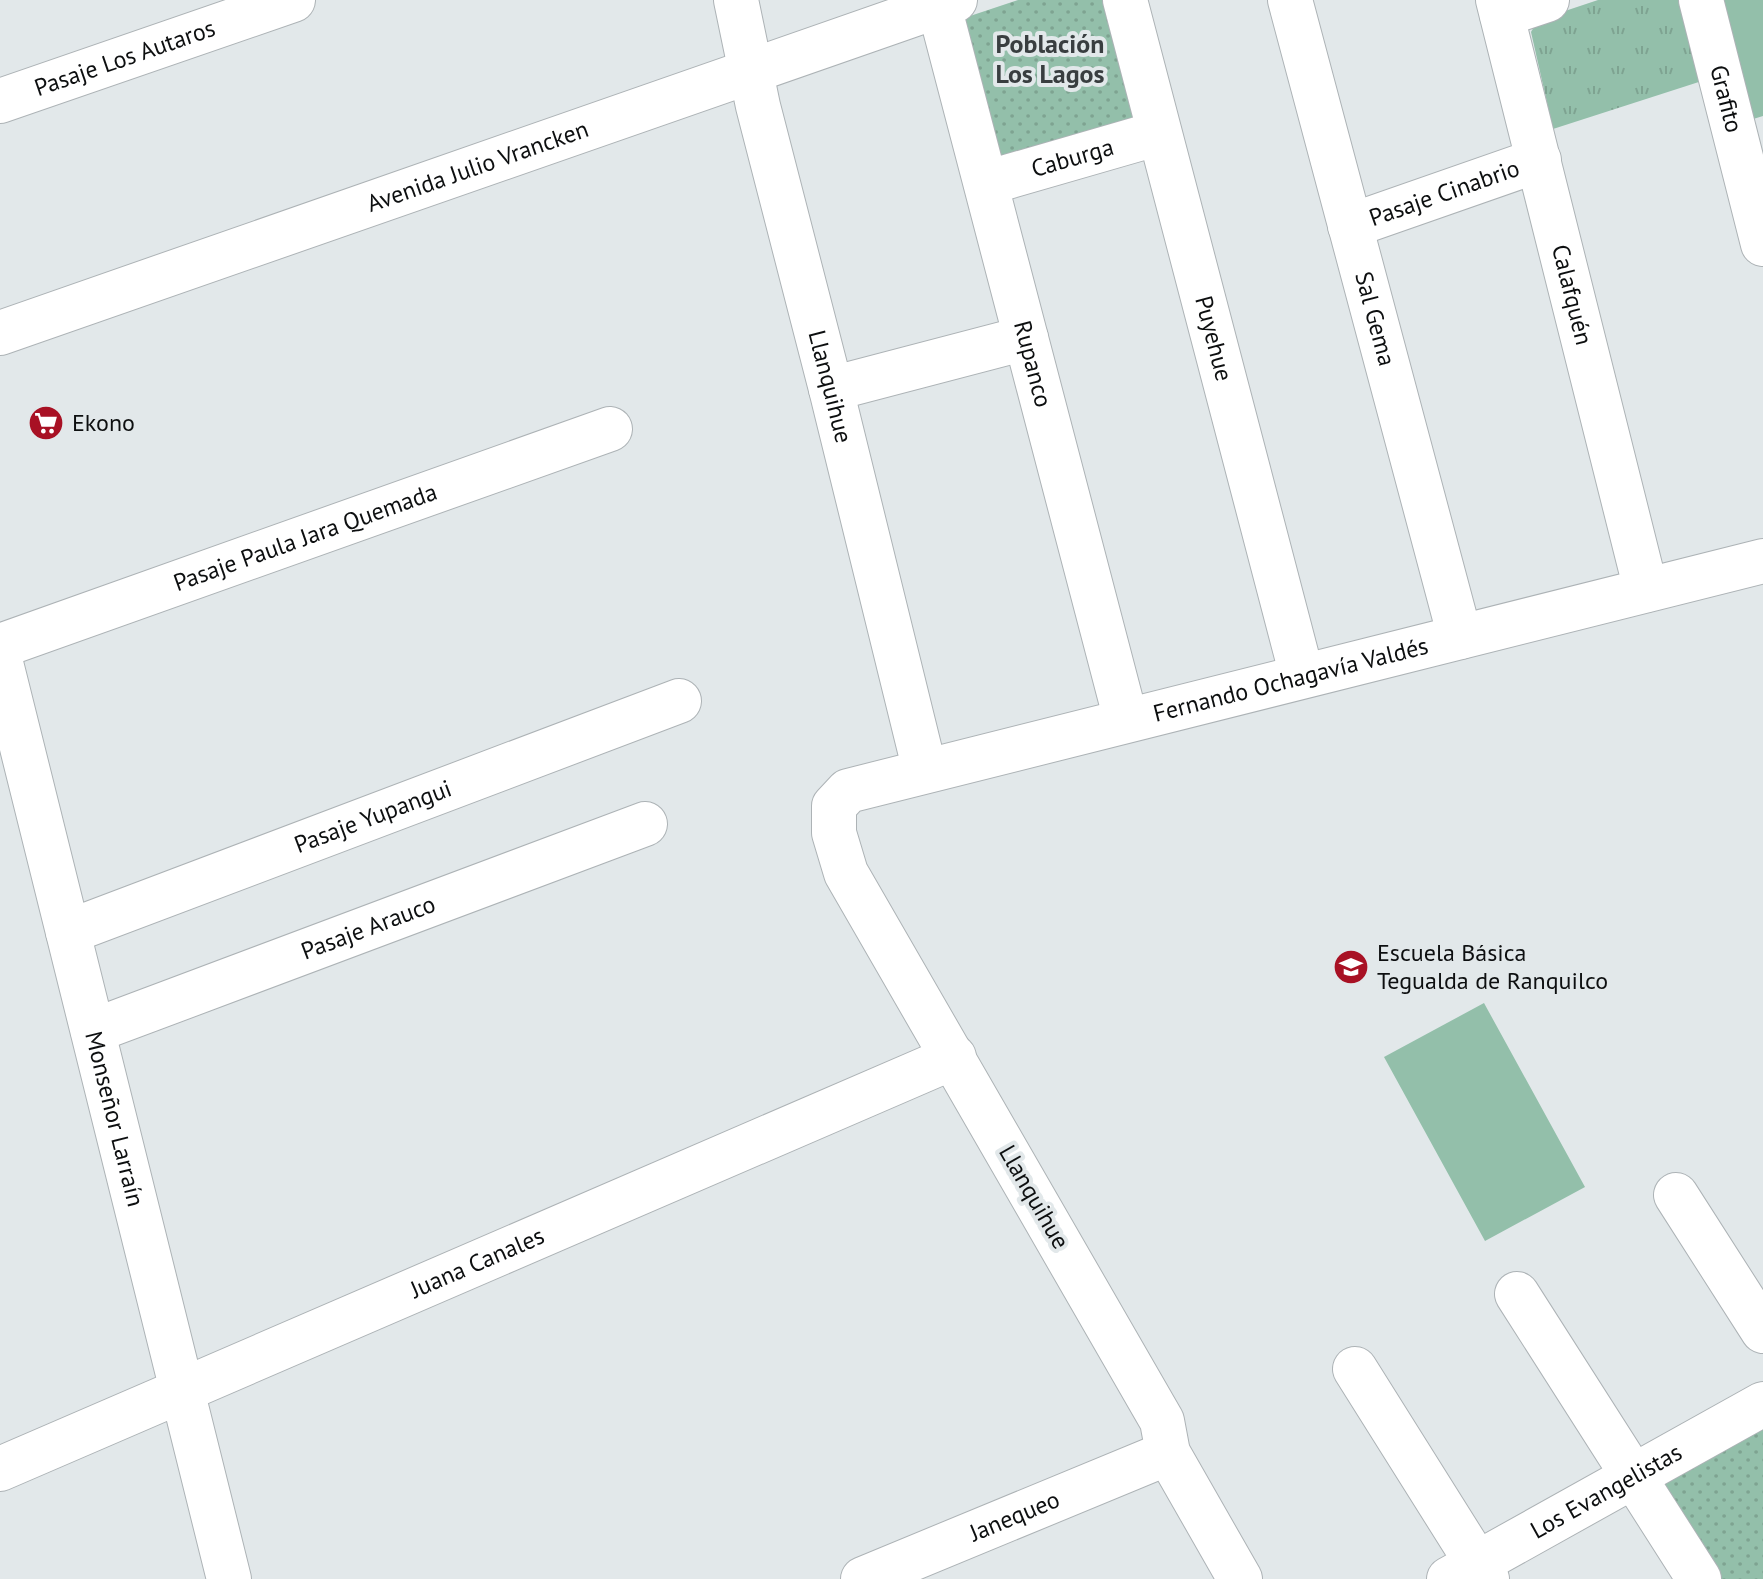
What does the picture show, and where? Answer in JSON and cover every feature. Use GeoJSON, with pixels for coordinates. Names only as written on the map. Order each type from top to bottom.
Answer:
{"type":"FeatureCollection","features":[{"type":"Feature","properties":{"kind":"street","name":"Pasaje Los Autaros"},"geometry":{"type":"LineString","coordinates":[[0,101],[293,0]]}},
{"type":"Feature","properties":{"kind":"street","name":"Llanquihue"},"geometry":{"type":"LineString","coordinates":[[736,0],[760,115],[925,771]]}},
{"type":"Feature","properties":{"kind":"street","name":"Puyehue"},"geometry":{"type":"LineString","coordinates":[[1125,0],[1302,676]]}},
{"type":"Feature","properties":{"kind":"street","name":"Sal Gema"},"geometry":{"type":"LineString","coordinates":[[1290,0],[1460,637]]}},
{"type":"Feature","properties":{"kind":"street"},"geometry":{"type":"LineString","coordinates":[[1500,7],[1547,0]]}},
{"type":"Feature","properties":{"kind":"street","name":"Grafito"},"geometry":{"type":"LineString","coordinates":[[1701,0],[1751,148],[1763,244]]}},
{"type":"Feature","properties":{"kind":"street","name":"Avenida Julio Vrancken"},"geometry":{"type":"LineString","coordinates":[[0,333],[947,3]]}},
{"type":"Feature","properties":{"kind":"street","name":"Rupanco"},"geometry":{"type":"LineString","coordinates":[[947,3],[986,183],[1126,720]]}},
{"type":"Feature","properties":{"kind":"street","name":"Calafquén"},"geometry":{"type":"LineString","coordinates":[[1500,7],[1646,590]]}},
{"type":"Feature","properties":{"kind":"street","name":"Caburga"},"geometry":{"type":"LineString","coordinates":[[986,183],[1159,133]]}},
{"type":"Feature","properties":{"kind":"street","name":"Pasaje Cinabrio"},"geometry":{"type":"LineString","coordinates":[[1350,226],[1539,160]]}},
{"type":"Feature","properties":{"kind":"street"},"geometry":{"type":"LineString","coordinates":[[831,389],[1026,338]]}},
{"type":"Feature","properties":{"kind":"street","name":"Pasaje Paula Jara Quemada"},"geometry":{"type":"LineString","coordinates":[[1,665],[610,429]]}},
{"type":"Feature","properties":{"kind":"street","name":"Fernando Ochagavía Valdés"},"geometry":{"type":"LineString","coordinates":[[832,813],[837,799],[848,791],[1763,561]]}},
{"type":"Feature","properties":{"kind":"street","name":"Monseñor Larraín"},"geometry":{"type":"LineString","coordinates":[[1,665],[229,1579]]}},
{"type":"Feature","properties":{"kind":"street","name":"Pasaje Yupangui"},"geometry":{"type":"LineString","coordinates":[[68,932],[679,701]]}},
{"type":"Feature","properties":{"kind":"street","name":"Llanquihue"},"geometry":{"type":"LineString","coordinates":[[832,813],[838,851],[846,873],[1162,1421],[1168,1453],[1240,1579]]}},
{"type":"Feature","properties":{"kind":"street","name":"Pasaje Arauco"},"geometry":{"type":"LineString","coordinates":[[93,1031],[645,824]]}},
{"type":"Feature","properties":{"kind":"street","name":"Juana Canales"},"geometry":{"type":"LineString","coordinates":[[0,1469],[954,1057]]}},
{"type":"Feature","properties":{"kind":"street"},"geometry":{"type":"LineString","coordinates":[[1676,1195],[1763,1331]]}},
{"type":"Feature","properties":{"kind":"street"},"geometry":{"type":"LineString","coordinates":[[1517,1294],[1699,1579]]}},
{"type":"Feature","properties":{"kind":"street"},"geometry":{"type":"LineString","coordinates":[[1355,1369],[1471,1574]]}},
{"type":"Feature","properties":{"kind":"street","name":"Los Evangelistas"},"geometry":{"type":"LineString","coordinates":[[1471,1574],[1634,1476],[1763,1404]]}},
{"type":"Feature","properties":{"kind":"street","name":"Janequeo"},"geometry":{"type":"LineString","coordinates":[[863,1579],[1168,1453]]}},
{"type":"Feature","properties":{"kind":"green space"},"geometry":{"type":"Polygon","coordinates":[[[1018,0],[1107,0],[1141,117],[997,165],[964,18],[1018,0]]]}},
{"type":"Feature","properties":{"kind":"green space"},"geometry":{"type":"Polygon","coordinates":[[[1598,0],[1687,0],[1705,80],[1553,129],[1531,32],[1538,20],[1598,0]]]}},
{"type":"Feature","properties":{"kind":"green space"},"geometry":{"type":"Polygon","coordinates":[[[1718,0],[1763,0],[1763,116],[1750,120],[1718,0]]]}},
{"type":"Feature","properties":{"kind":"green space"},"geometry":{"type":"Polygon","coordinates":[[[1484,1003],[1585,1187],[1485,1241],[1384,1057],[1484,1003]]]}},
{"type":"Feature","properties":{"kind":"green space"},"geometry":{"type":"Polygon","coordinates":[[[1763,1425],[1763,1579],[1717,1579],[1655,1483],[1763,1425]]]}},
{"type":"Feature","properties":{"kind":"place","name":"Ekono"},"geometry":{"type":"Point","coordinates":[46,423]}},
{"type":"Feature","properties":{"kind":"place","name":"Escuela Básica Tegualda de Ranquilco"},"geometry":{"type":"Point","coordinates":[1351,967]}},
{"type":"Feature","properties":{"kind":"district","name":"Población Los Lagos"},"geometry":{"type":"Point","coordinates":[1050,59]}}]}
